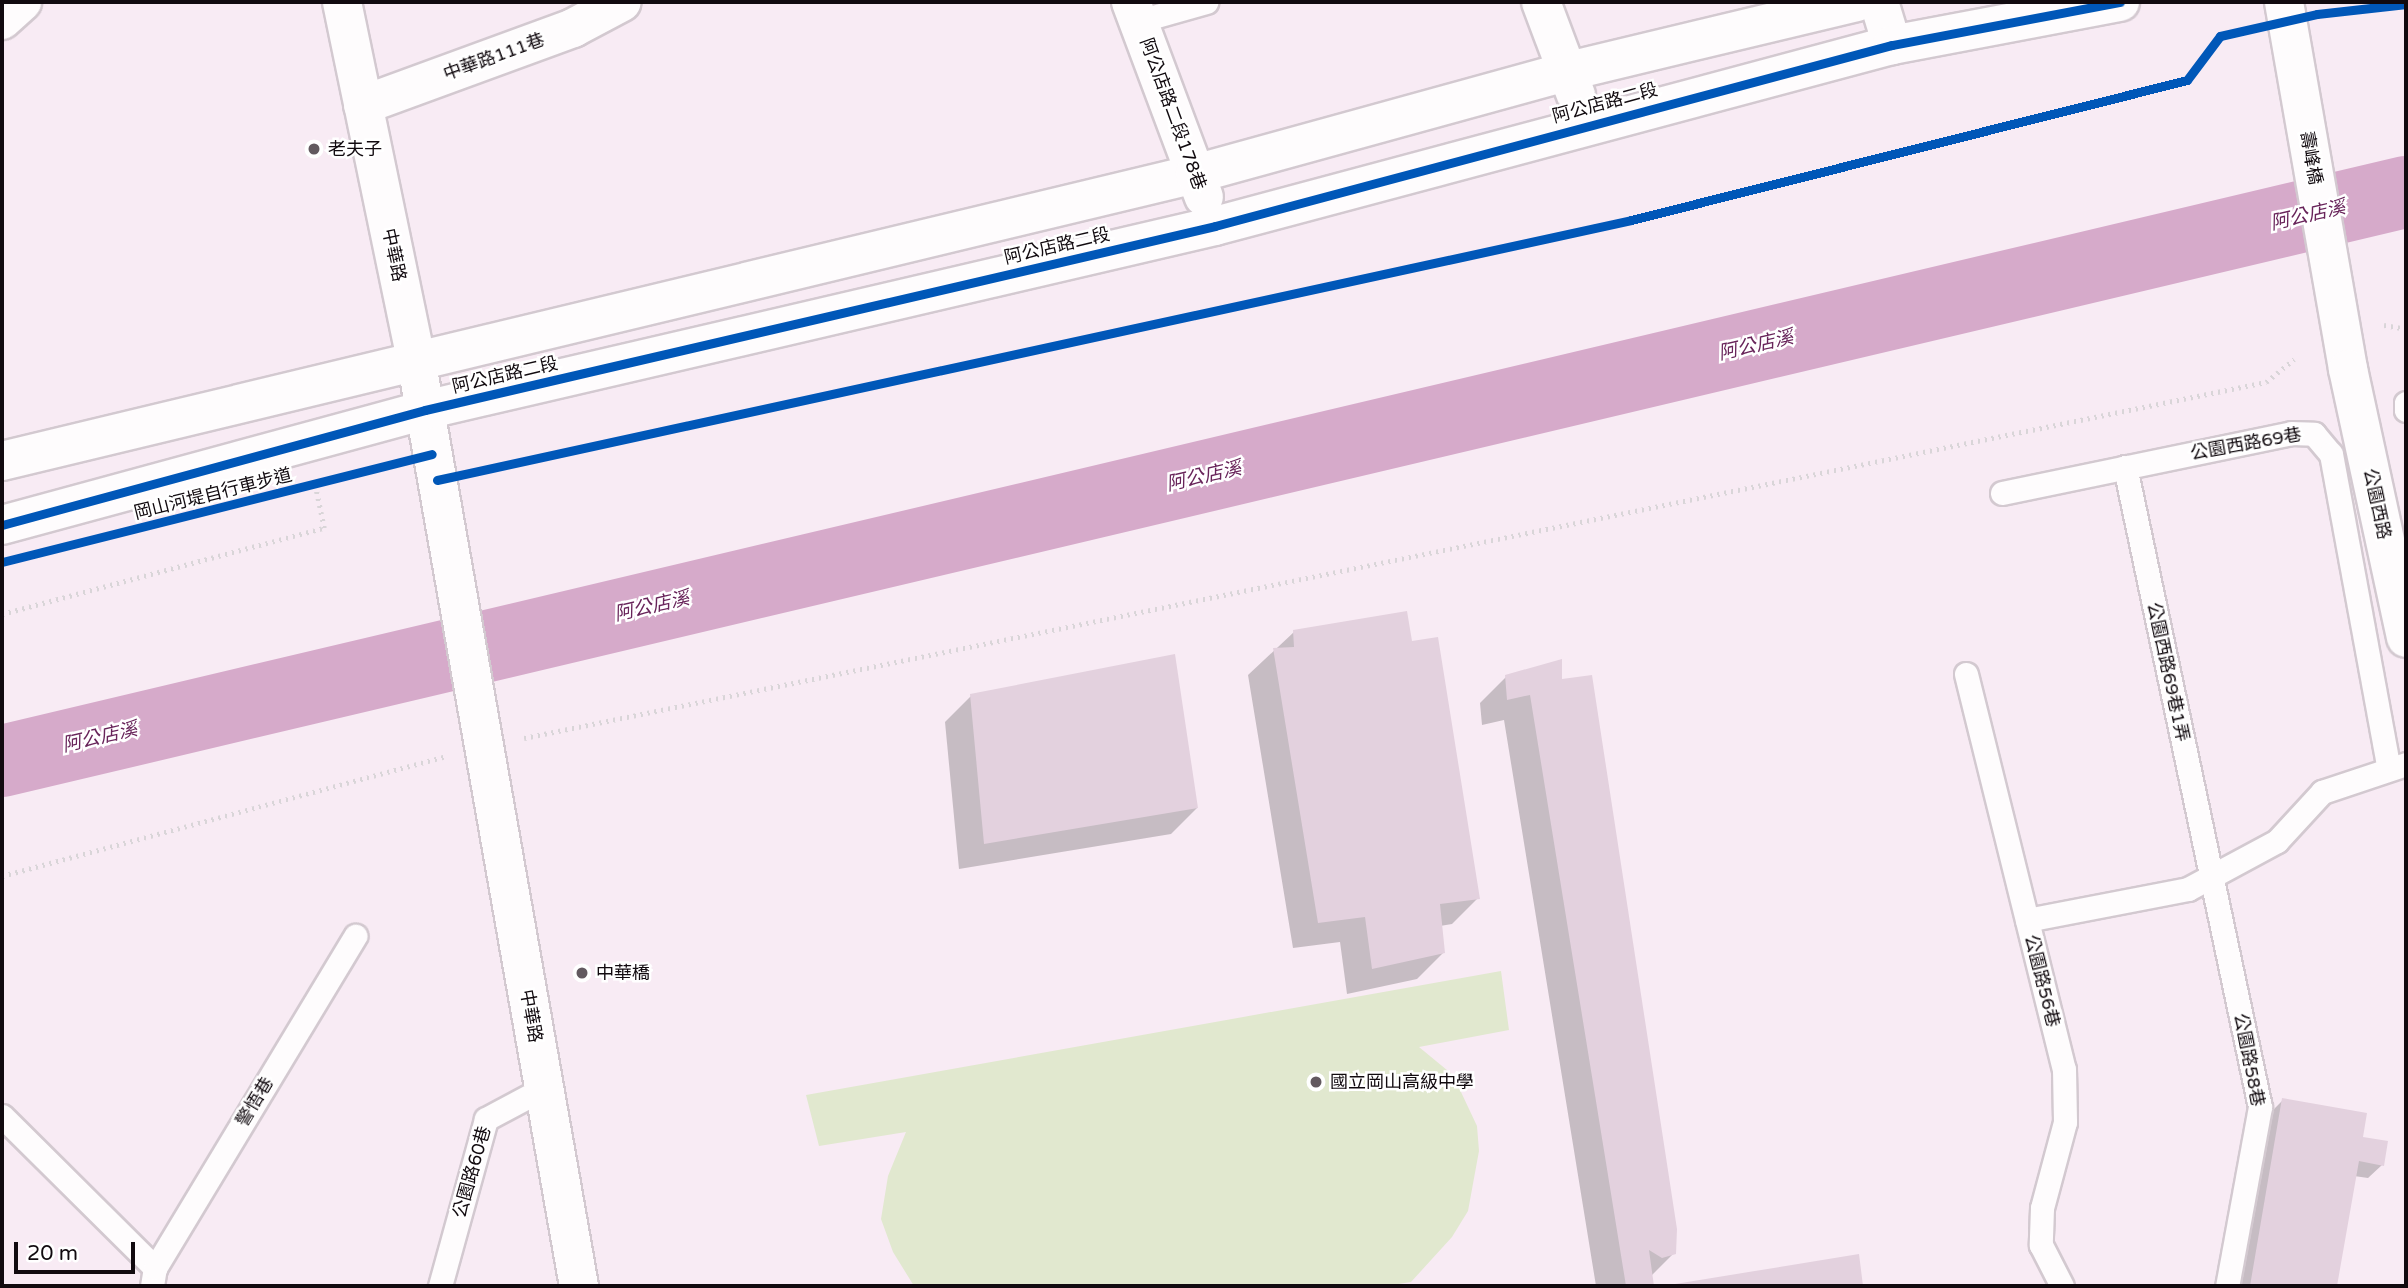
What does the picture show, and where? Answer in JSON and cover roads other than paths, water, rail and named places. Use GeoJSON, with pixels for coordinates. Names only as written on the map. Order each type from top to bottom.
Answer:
{"type":"FeatureCollection","features":[{"type":"Feature","properties":{"kind":"street"},"geometry":{"type":"LineString","coordinates":[[2,20],[22,2]]}},
{"type":"Feature","properties":{"kind":"street","name":"中華路"},"geometry":{"type":"LineString","coordinates":[[342,2],[416,359],[579,1286]]}},
{"type":"Feature","properties":{"kind":"street","name":"中華路111巷"},"geometry":{"type":"LineString","coordinates":[[363,106],[573,28],[622,2]]}},
{"type":"Feature","properties":{"kind":"street"},"geometry":{"type":"LineString","coordinates":[[1541,2],[1569,71],[1583,125]]}},
{"type":"Feature","properties":{"kind":"street","name":"阿公店路二段"},"geometry":{"type":"LineString","coordinates":[[2,461],[416,359],[800,270],[1195,174],[1569,71],[1857,2]]}},
{"type":"Feature","properties":{"kind":"street"},"geometry":{"type":"LineString","coordinates":[[1879,2],[1892,46]]}},
{"type":"Feature","properties":{"kind":"street","name":"阿公店路二段"},"geometry":{"type":"LineString","coordinates":[[2,525],[425,410],[813,317],[1215,226],[1583,125],[1892,46],[2120,2]]}},
{"type":"Feature","properties":{"kind":"street","name":"阿公店路二段178巷"},"geometry":{"type":"LineString","coordinates":[[1135,11],[1215,226]]}},
{"type":"Feature","properties":{"kind":"street","name":"壽峰橋"},"geometry":{"type":"LineString","coordinates":[[2286,15],[2348,369]]}},
{"type":"Feature","properties":{"kind":"street"},"geometry":{"type":"LineString","coordinates":[[800,270],[813,317]]}},
{"type":"Feature","properties":{"kind":"street","name":"公園西路"},"geometry":{"type":"LineString","coordinates":[[2348,369],[2406,635]]}},
{"type":"Feature","properties":{"kind":"lane"},"geometry":{"type":"LineString","coordinates":[[1135,11],[1206,2]]}},
{"type":"Feature","properties":{"kind":"lane"},"geometry":{"type":"LineString","coordinates":[[2406,403],[2406,410]]}},
{"type":"Feature","properties":{"kind":"lane","name":"公園西路69巷"},"geometry":{"type":"LineString","coordinates":[[2002,493],[2291,433],[2314,434],[2324,442],[2331,454],[2397,767]]}},
{"type":"Feature","properties":{"kind":"lane","name":"公園西路69巷1弄"},"geometry":{"type":"LineString","coordinates":[[2125,467],[2211,876]]}},
{"type":"Feature","properties":{"kind":"lane","name":"公園路56巷"},"geometry":{"type":"LineString","coordinates":[[1966,674],[2064,1069],[2065,1122],[2042,1208],[2041,1245],[2062,1286]]}},
{"type":"Feature","properties":{"kind":"lane"},"geometry":{"type":"LineString","coordinates":[[2027,920],[2188,889],[2277,841],[2322,792],[2397,767]]}},
{"type":"Feature","properties":{"kind":"lane","name":"公園路58巷"},"geometry":{"type":"LineString","coordinates":[[2211,876],[2260,1107],[2227,1286]]}},
{"type":"Feature","properties":{"kind":"lane","name":"警悟巷"},"geometry":{"type":"LineString","coordinates":[[2,1116],[154,1277],[355,936]]}},
{"type":"Feature","properties":{"kind":"lane","name":"公園路60巷"},"geometry":{"type":"LineString","coordinates":[[440,1286],[486,1119],[544,1088]]}},
{"type":"Feature","properties":{"kind":"waterway","name":"阿公店溪"},"geometry":{"type":"LineString","coordinates":[[2,761],[2406,192]]}},
{"type":"Feature","properties":{"kind":"place","name":"老夫子"},"geometry":{"type":"Point","coordinates":[314,149]}},
{"type":"Feature","properties":{"kind":"place","name":"中華橋"},"geometry":{"type":"Point","coordinates":[582,973]}},
{"type":"Feature","properties":{"kind":"place","name":"國立岡山高級中學"},"geometry":{"type":"Point","coordinates":[1316,1082]}}]}
